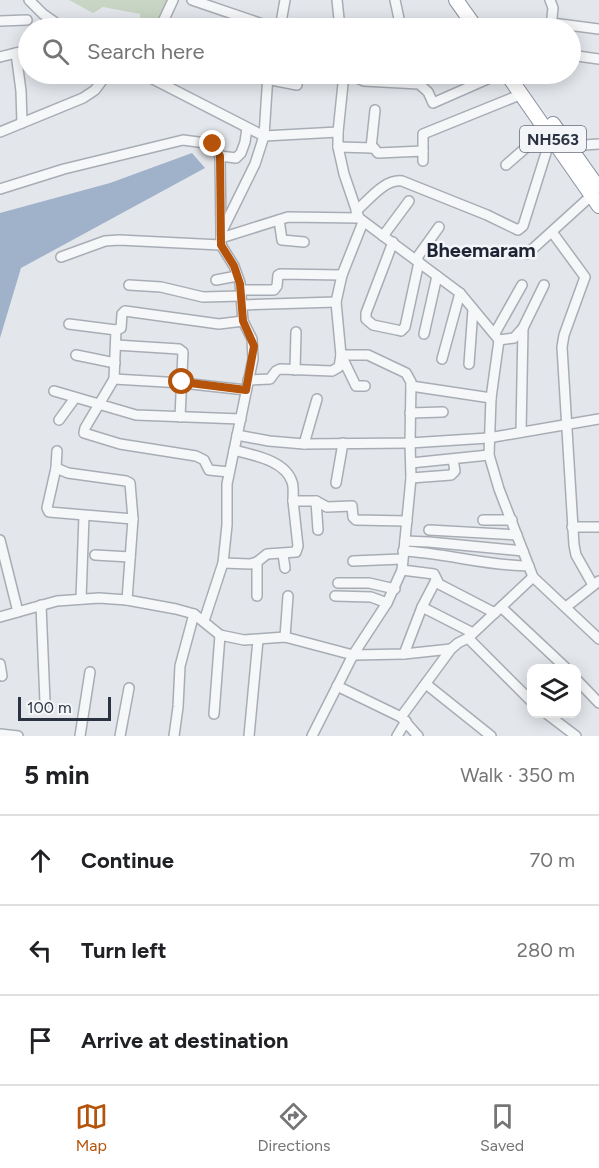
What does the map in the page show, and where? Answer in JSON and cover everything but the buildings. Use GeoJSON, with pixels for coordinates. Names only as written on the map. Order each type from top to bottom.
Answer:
{"type":"FeatureCollection","features":[{"type":"Feature","properties":{"kind":"highway"},"geometry":{"type":"LineString","coordinates":[[456,0],[469,18]]}},
{"type":"Feature","properties":{"kind":"highway"},"geometry":{"type":"LineString","coordinates":[[465,0],[478,18]]}},
{"type":"Feature","properties":{"kind":"highway","name":"NH563"},"geometry":{"type":"LineString","coordinates":[[520,84],[522,94],[597,197]]}},
{"type":"Feature","properties":{"kind":"highway","name":"NH563"},"geometry":{"type":"LineString","coordinates":[[525,84],[570,146],[597,197]]}},
{"type":"Feature","properties":{"kind":"street"},"geometry":{"type":"LineString","coordinates":[[165,18],[173,0]]}},
{"type":"Feature","properties":{"kind":"street"},"geometry":{"type":"LineString","coordinates":[[192,0],[217,4],[250,18]]}},
{"type":"Feature","properties":{"kind":"street"},"geometry":{"type":"LineString","coordinates":[[282,18],[285,0]]}},
{"type":"Feature","properties":{"kind":"street"},"geometry":{"type":"LineString","coordinates":[[337,0],[339,18]]}},
{"type":"Feature","properties":{"kind":"street"},"geometry":{"type":"LineString","coordinates":[[395,0],[400,18]]}},
{"type":"Feature","properties":{"kind":"street"},"geometry":{"type":"LineString","coordinates":[[550,0],[554,8],[552,18]]}},
{"type":"Feature","properties":{"kind":"street"},"geometry":{"type":"LineString","coordinates":[[27,18],[31,3],[50,18]]}},
{"type":"Feature","properties":{"kind":"street"},"geometry":{"type":"LineString","coordinates":[[0,21],[18,23]]}},
{"type":"Feature","properties":{"kind":"street"},"geometry":{"type":"LineString","coordinates":[[581,28],[599,29]]}},
{"type":"Feature","properties":{"kind":"street"},"geometry":{"type":"LineString","coordinates":[[0,57],[16,52],[18,68]]}},
{"type":"Feature","properties":{"kind":"street"},"geometry":{"type":"LineString","coordinates":[[581,57],[599,59]]}},
{"type":"Feature","properties":{"kind":"street"},"geometry":{"type":"LineString","coordinates":[[20,84],[22,123]]}},
{"type":"Feature","properties":{"kind":"street"},"geometry":{"type":"LineString","coordinates":[[0,132],[83,98],[100,84]]}},
{"type":"Feature","properties":{"kind":"street"},"geometry":{"type":"LineString","coordinates":[[162,84],[264,136],[338,132]]}},
{"type":"Feature","properties":{"kind":"street"},"geometry":{"type":"LineString","coordinates":[[221,238],[255,164],[264,136],[267,84]]}},
{"type":"Feature","properties":{"kind":"street"},"geometry":{"type":"LineString","coordinates":[[343,84],[338,147],[359,217],[460,293],[497,337],[514,338],[523,328],[544,285]]}},
{"type":"Feature","properties":{"kind":"street"},"geometry":{"type":"LineString","coordinates":[[395,84],[419,84],[428,92],[433,103],[476,84]]}},
{"type":"Feature","properties":{"kind":"street"},"geometry":{"type":"LineString","coordinates":[[338,147],[371,148],[378,153],[423,156],[423,134],[522,94]]}},
{"type":"Feature","properties":{"kind":"street"},"geometry":{"type":"LineString","coordinates":[[371,148],[375,110]]}},
{"type":"Feature","properties":{"kind":"street"},"geometry":{"type":"LineString","coordinates":[[220,156],[236,158],[242,153],[247,128]]}},
{"type":"Feature","properties":{"kind":"street"},"geometry":{"type":"LineString","coordinates":[[506,165],[549,133]]}},
{"type":"Feature","properties":{"kind":"street"},"geometry":{"type":"LineString","coordinates":[[248,380],[270,379],[280,369],[328,372],[339,367],[341,355],[336,302],[342,275],[359,217],[387,184],[396,180],[402,181],[518,230],[523,226],[549,133]]}},
{"type":"Feature","properties":{"kind":"street"},"geometry":{"type":"LineString","coordinates":[[0,189],[64,169],[183,140],[213,144],[220,156],[221,238],[237,276],[243,321],[254,346],[227,484],[227,525],[223,562],[204,621]]}},
{"type":"Feature","properties":{"kind":"street"},"geometry":{"type":"LineString","coordinates":[[570,146],[599,144]]}},
{"type":"Feature","properties":{"kind":"street"},"geometry":{"type":"LineString","coordinates":[[527,254],[597,197]]}},
{"type":"Feature","properties":{"kind":"street"},"geometry":{"type":"LineString","coordinates":[[383,236],[409,201]]}},
{"type":"Feature","properties":{"kind":"street"},"geometry":{"type":"LineString","coordinates":[[61,257],[105,241],[221,238],[298,216],[359,217]]}},
{"type":"Feature","properties":{"kind":"street"},"geometry":{"type":"LineString","coordinates":[[279,220],[282,240],[304,242]]}},
{"type":"Feature","properties":{"kind":"street"},"geometry":{"type":"LineString","coordinates":[[393,242],[366,313],[366,319],[369,323],[401,331],[405,327],[417,260],[439,227]]}},
{"type":"Feature","properties":{"kind":"street"},"geometry":{"type":"LineString","coordinates":[[552,232],[585,277],[564,335],[562,347],[576,555],[596,583],[566,607]]}},
{"type":"Feature","properties":{"kind":"street"},"geometry":{"type":"LineString","coordinates":[[241,297],[274,290],[280,274],[342,275]]}},
{"type":"Feature","properties":{"kind":"street"},"geometry":{"type":"LineString","coordinates":[[216,280],[237,276]]}},
{"type":"Feature","properties":{"kind":"street"},"geometry":{"type":"LineString","coordinates":[[424,334],[437,276]]}},
{"type":"Feature","properties":{"kind":"street"},"geometry":{"type":"LineString","coordinates":[[129,285],[154,286],[203,297],[336,302]]}},
{"type":"Feature","properties":{"kind":"street"},"geometry":{"type":"LineString","coordinates":[[522,285],[497,337],[488,438],[489,455],[533,577],[599,639]]}},
{"type":"Feature","properties":{"kind":"street"},"geometry":{"type":"LineString","coordinates":[[442,359],[460,293]]}},
{"type":"Feature","properties":{"kind":"street"},"geometry":{"type":"LineString","coordinates":[[469,364],[474,309]]}},
{"type":"Feature","properties":{"kind":"street"},"geometry":{"type":"LineString","coordinates":[[69,324],[116,330],[121,328],[122,314],[125,311],[219,324],[243,321]]}},
{"type":"Feature","properties":{"kind":"street"},"geometry":{"type":"LineString","coordinates":[[520,432],[523,328]]}},
{"type":"Feature","properties":{"kind":"street"},"geometry":{"type":"LineString","coordinates":[[116,330],[114,379],[84,428],[84,433],[120,444],[196,456],[204,460],[209,470],[229,472]]}},
{"type":"Feature","properties":{"kind":"street"},"geometry":{"type":"LineString","coordinates":[[295,370],[296,332]]}},
{"type":"Feature","properties":{"kind":"street"},"geometry":{"type":"LineString","coordinates":[[116,345],[181,350],[184,355],[180,417]]}},
{"type":"Feature","properties":{"kind":"street"},"geometry":{"type":"LineString","coordinates":[[312,736],[353,655],[387,603],[402,570],[411,478],[411,386],[409,377],[406,373],[379,359],[361,354],[341,355]]}},
{"type":"Feature","properties":{"kind":"street"},"geometry":{"type":"LineString","coordinates":[[76,355],[115,363]]}},
{"type":"Feature","properties":{"kind":"street"},"geometry":{"type":"LineString","coordinates":[[341,355],[356,386],[365,386]]}},
{"type":"Feature","properties":{"kind":"street"},"geometry":{"type":"LineString","coordinates":[[114,379],[182,382],[246,390]]}},
{"type":"Feature","properties":{"kind":"street"},"geometry":{"type":"LineString","coordinates":[[411,386],[491,398]]}},
{"type":"Feature","properties":{"kind":"street"},"geometry":{"type":"LineString","coordinates":[[54,392],[136,415],[241,419]]}},
{"type":"Feature","properties":{"kind":"street"},"geometry":{"type":"LineString","coordinates":[[60,420],[75,398]]}},
{"type":"Feature","properties":{"kind":"street"},"geometry":{"type":"LineString","coordinates":[[304,444],[317,399]]}},
{"type":"Feature","properties":{"kind":"street"},"geometry":{"type":"LineString","coordinates":[[410,413],[443,412]]}},
{"type":"Feature","properties":{"kind":"street"},"geometry":{"type":"LineString","coordinates":[[237,435],[304,444],[410,443],[488,438],[599,419]]}},
{"type":"Feature","properties":{"kind":"street"},"geometry":{"type":"LineString","coordinates":[[336,483],[343,443]]}},
{"type":"Feature","properties":{"kind":"street"},"geometry":{"type":"LineString","coordinates":[[57,450],[56,468],[47,510],[49,512],[133,519]]}},
{"type":"Feature","properties":{"kind":"street"},"geometry":{"type":"LineString","coordinates":[[223,562],[250,564],[257,562],[267,554],[294,553],[297,549],[291,479],[274,463],[234,450]]}},
{"type":"Feature","properties":{"kind":"street"},"geometry":{"type":"LineString","coordinates":[[411,463],[489,455]]}},
{"type":"Feature","properties":{"kind":"street"},"geometry":{"type":"LineString","coordinates":[[411,478],[454,474],[453,460]]}},
{"type":"Feature","properties":{"kind":"street"},"geometry":{"type":"LineString","coordinates":[[56,468],[68,473],[128,482],[133,519],[128,600]]}},
{"type":"Feature","properties":{"kind":"street"},"geometry":{"type":"LineString","coordinates":[[293,501],[316,501],[327,507],[352,506],[352,517],[356,520],[407,521]]}},
{"type":"Feature","properties":{"kind":"street"},"geometry":{"type":"LineString","coordinates":[[316,501],[318,530]]}},
{"type":"Feature","properties":{"kind":"street"},"geometry":{"type":"LineString","coordinates":[[81,599],[84,516]]}},
{"type":"Feature","properties":{"kind":"street"},"geometry":{"type":"LineString","coordinates":[[483,520],[512,520]]}},
{"type":"Feature","properties":{"kind":"street"},"geometry":{"type":"LineString","coordinates":[[573,527],[599,526]]}},
{"type":"Feature","properties":{"kind":"street"},"geometry":{"type":"LineString","coordinates":[[429,530],[517,535]]}},
{"type":"Feature","properties":{"kind":"street"},"geometry":{"type":"LineString","coordinates":[[0,540],[18,612]]}},
{"type":"Feature","properties":{"kind":"street"},"geometry":{"type":"LineString","coordinates":[[353,561],[404,551],[429,542],[523,551]]}},
{"type":"Feature","properties":{"kind":"street"},"geometry":{"type":"LineString","coordinates":[[404,551],[426,552],[502,566],[529,566]]}},
{"type":"Feature","properties":{"kind":"street"},"geometry":{"type":"LineString","coordinates":[[283,554],[285,568]]}},
{"type":"Feature","properties":{"kind":"street"},"geometry":{"type":"LineString","coordinates":[[95,555],[130,557]]}},
{"type":"Feature","properties":{"kind":"street"},"geometry":{"type":"LineString","coordinates":[[257,562],[257,596]]}},
{"type":"Feature","properties":{"kind":"street"},"geometry":{"type":"LineString","coordinates":[[402,570],[434,573],[438,584],[498,610],[560,664]]}},
{"type":"Feature","properties":{"kind":"street"},"geometry":{"type":"LineString","coordinates":[[397,736],[404,719],[451,649],[470,635],[533,577]]}},
{"type":"Feature","properties":{"kind":"street"},"geometry":{"type":"LineString","coordinates":[[404,654],[422,607],[436,580]]}},
{"type":"Feature","properties":{"kind":"street"},"geometry":{"type":"LineString","coordinates":[[338,583],[369,583],[394,589]]}},
{"type":"Feature","properties":{"kind":"street"},"geometry":{"type":"LineString","coordinates":[[285,637],[288,596]]}},
{"type":"Feature","properties":{"kind":"street"},"geometry":{"type":"LineString","coordinates":[[335,596],[370,597],[387,603]]}},
{"type":"Feature","properties":{"kind":"street"},"geometry":{"type":"LineString","coordinates":[[0,617],[57,601],[128,600],[194,614],[220,635],[244,640],[285,637],[353,655],[404,654],[451,649]]}},
{"type":"Feature","properties":{"kind":"street"},"geometry":{"type":"LineString","coordinates":[[41,605],[45,702]]}},
{"type":"Feature","properties":{"kind":"street"},"geometry":{"type":"LineString","coordinates":[[422,607],[470,635],[527,698]]}},
{"type":"Feature","properties":{"kind":"street"},"geometry":{"type":"LineString","coordinates":[[174,736],[180,666],[194,614]]}},
{"type":"Feature","properties":{"kind":"street"},"geometry":{"type":"LineString","coordinates":[[214,714],[220,635]]}},
{"type":"Feature","properties":{"kind":"street"},"geometry":{"type":"LineString","coordinates":[[249,736],[258,640]]}},
{"type":"Feature","properties":{"kind":"street"},"geometry":{"type":"LineString","coordinates":[[0,664],[2,676]]}},
{"type":"Feature","properties":{"kind":"street"},"geometry":{"type":"LineString","coordinates":[[80,736],[90,672]]}},
{"type":"Feature","properties":{"kind":"street"},"geometry":{"type":"LineString","coordinates":[[426,684],[491,736]]}},
{"type":"Feature","properties":{"kind":"street"},"geometry":{"type":"LineString","coordinates":[[581,684],[599,703]]}},
{"type":"Feature","properties":{"kind":"street"},"geometry":{"type":"LineString","coordinates":[[338,686],[404,719],[418,736]]}},
{"type":"Feature","properties":{"kind":"street"},"geometry":{"type":"LineString","coordinates":[[120,736],[129,688]]}},
{"type":"Feature","properties":{"kind":"street"},"geometry":{"type":"LineString","coordinates":[[552,718],[576,736]]}},
{"type":"Feature","properties":{"kind":"street"},"geometry":{"type":"LineString","coordinates":[[0,734],[18,736]]}},
{"type":"Feature","properties":{"kind":"green space"},"geometry":{"type":"Polygon","coordinates":[[[69,0],[171,0],[162,18],[140,18],[140,14],[103,7],[93,13],[69,0]]]}},
{"type":"Feature","properties":{"kind":"water"},"geometry":{"type":"Polygon","coordinates":[[[192,153],[205,168],[21,268],[0,338],[0,213],[110,183],[192,153]]]}},
{"type":"Feature","properties":{"kind":"district","name":"Bheemaram"},"geometry":{"type":"Point","coordinates":[481,250]}},
{"type":"Feature","properties":{"kind":"route"},"geometry":{"type":"LineString","coordinates":[[182,382],[246,390],[253,359],[254,346],[243,321],[240,284],[234,266],[221,245],[220,156],[213,144]]}}]}
